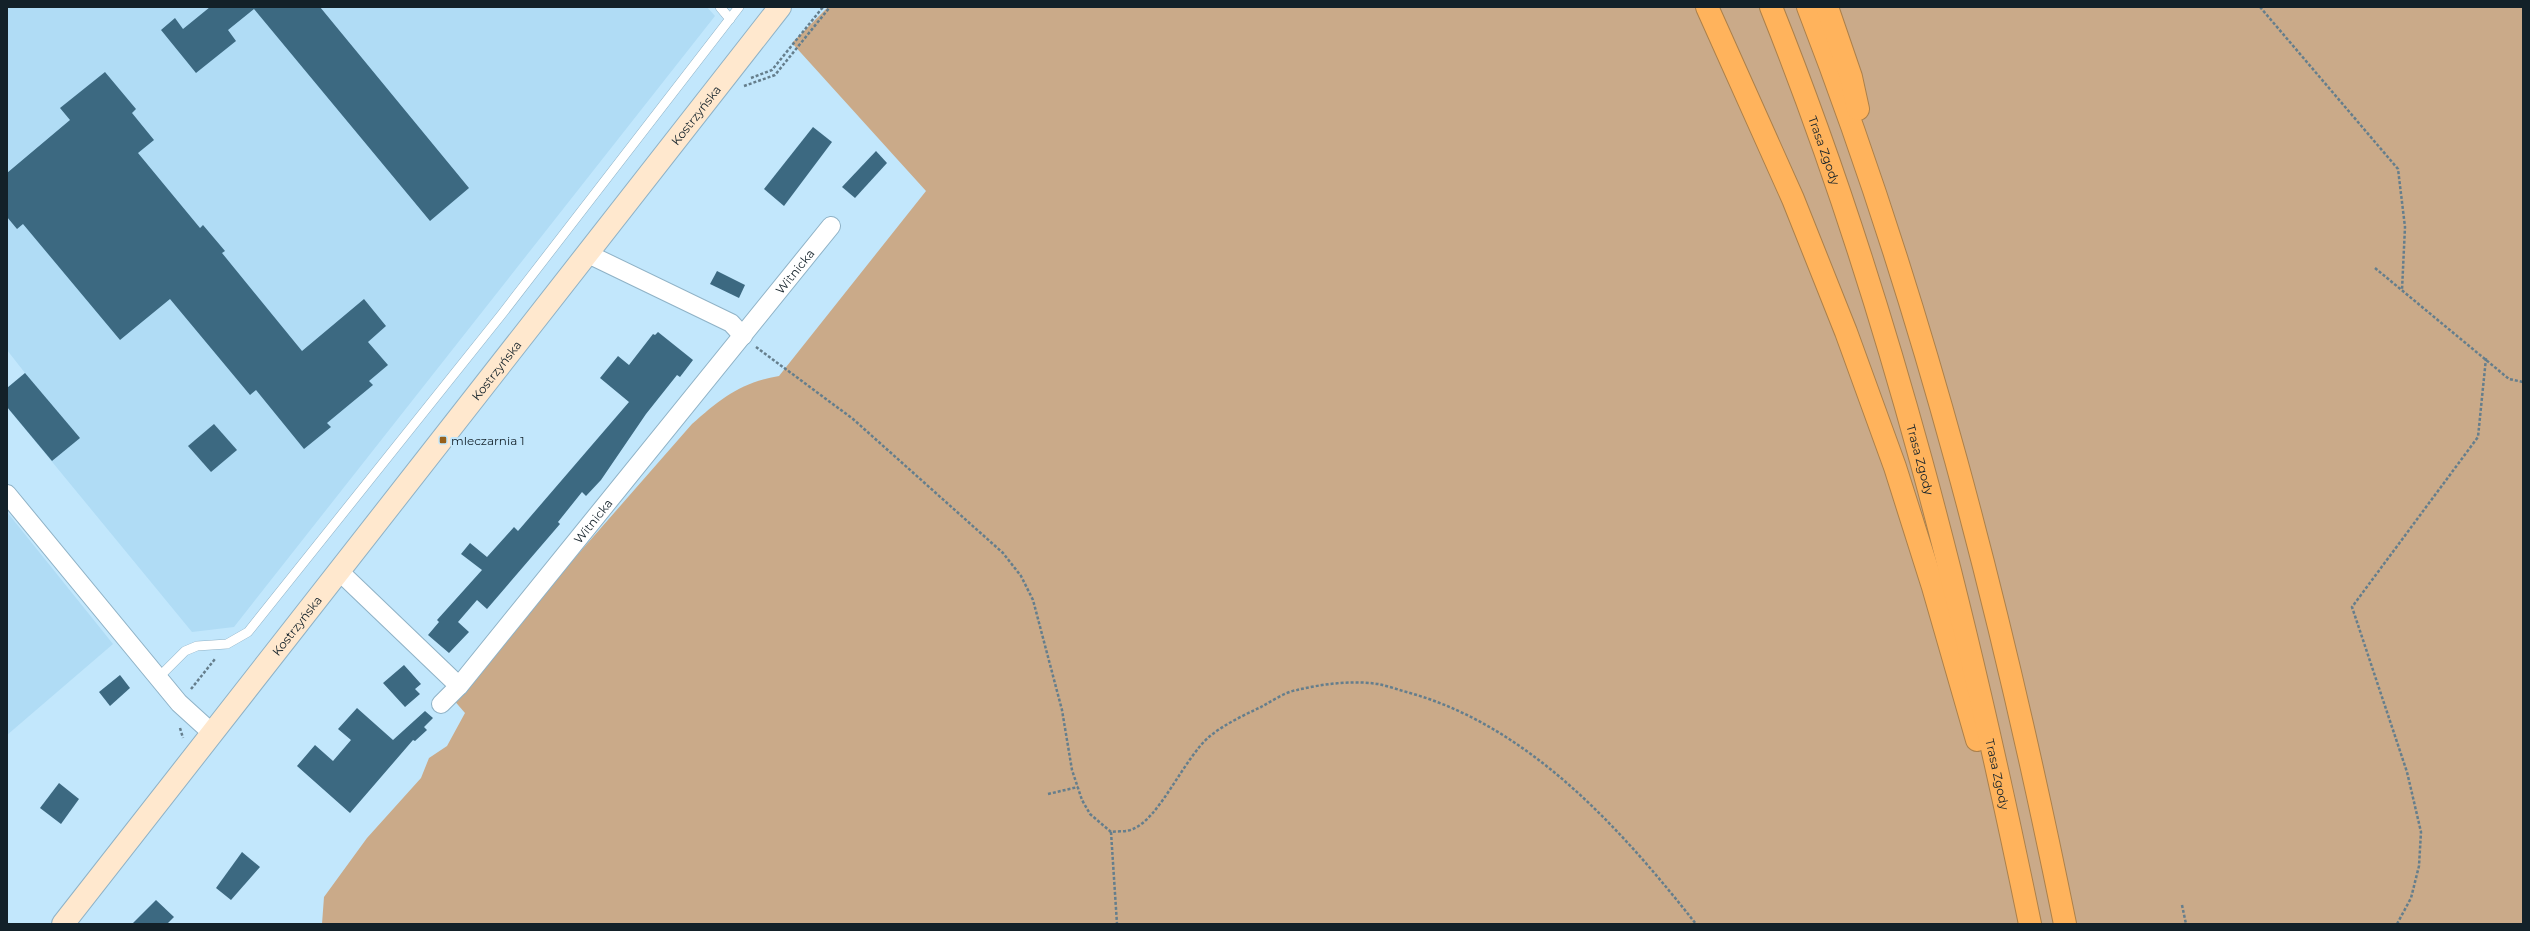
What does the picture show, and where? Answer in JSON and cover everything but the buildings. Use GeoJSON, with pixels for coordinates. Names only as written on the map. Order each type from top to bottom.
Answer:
{"type":"FeatureCollection","features":[{"type":"Feature","properties":{"kind":"highway"},"geometry":{"type":"LineString","coordinates":[[1707,7],[1793,199],[1846,332],[1895,467],[1933,587],[1973,728],[2015,851]]}},
{"type":"Feature","properties":{"kind":"highway","name":"Trasa Zgody"},"geometry":{"type":"LineString","coordinates":[[1771,7],[1806,99],[1850,226],[1920,455],[1987,724],[2030,924]]}},
{"type":"Feature","properties":{"kind":"highway"},"geometry":{"type":"LineString","coordinates":[[1808,7],[1881,208],[1952,446],[1987,576],[2019,711],[2065,924]]}},
{"type":"Feature","properties":{"kind":"highway"},"geometry":{"type":"LineString","coordinates":[[1827,7],[1851,77],[1881,208]]}},
{"type":"Feature","properties":{"kind":"main road","name":"Kostrzyńska"},"geometry":{"type":"LineString","coordinates":[[66,923],[212,733],[340,572],[780,7]]}},
{"type":"Feature","properties":{"kind":"street","name":"Witnicka"},"geometry":{"type":"LineString","coordinates":[[441,704],[459,686],[832,226]]}},
{"type":"Feature","properties":{"kind":"street"},"geometry":{"type":"LineString","coordinates":[[588,254],[731,323],[743,336]]}},
{"type":"Feature","properties":{"kind":"street"},"geometry":{"type":"LineString","coordinates":[[7,494],[183,708],[212,733]]}},
{"type":"Feature","properties":{"kind":"street"},"geometry":{"type":"LineString","coordinates":[[340,572],[459,686]]}},
{"type":"Feature","properties":{"kind":"lane"},"geometry":{"type":"LineString","coordinates":[[720,7],[730,19]]}},
{"type":"Feature","properties":{"kind":"lane"},"geometry":{"type":"LineString","coordinates":[[158,678],[185,651],[196,646],[227,644],[248,632],[502,314],[739,7]]}},
{"type":"Feature","properties":{"kind":"path"},"geometry":{"type":"LineString","coordinates":[[741,88],[774,74],[830,7]]}},
{"type":"Feature","properties":{"kind":"path"},"geometry":{"type":"LineString","coordinates":[[2260,7],[2398,169],[2405,227],[2402,290]]}},
{"type":"Feature","properties":{"kind":"path"},"geometry":{"type":"LineString","coordinates":[[2375,268],[2510,379],[2523,382]]}},
{"type":"Feature","properties":{"kind":"path"},"geometry":{"type":"LineString","coordinates":[[743,336],[853,419],[1003,554],[1021,576],[1033,600],[1046,642],[1062,710],[1072,770],[1090,814],[1111,832],[1117,924]]}},
{"type":"Feature","properties":{"kind":"path"},"geometry":{"type":"LineString","coordinates":[[2397,924],[2411,898],[2419,866],[2421,832],[2407,772],[2352,607],[2478,437],[2486,358]]}},
{"type":"Feature","properties":{"kind":"path"},"geometry":{"type":"LineString","coordinates":[[187,694],[227,644]]}},
{"type":"Feature","properties":{"kind":"path"},"geometry":{"type":"LineString","coordinates":[[1111,832],[1134,829],[1142,823],[1155,809],[1193,754],[1210,736],[1240,716],[1295,690],[1342,684],[1378,684],[1435,700],[1474,718],[1510,739],[1602,815],[1656,873],[1696,924]]}},
{"type":"Feature","properties":{"kind":"path"},"geometry":{"type":"LineString","coordinates":[[1048,794],[1078,787]]}},
{"type":"Feature","properties":{"kind":"path"},"geometry":{"type":"LineString","coordinates":[[2182,904],[2186,924]]}},
{"type":"Feature","properties":{"kind":"shaded area"},"geometry":{"type":"Polygon","coordinates":[[[7,7],[707,7],[715,16],[234,627],[192,632],[7,407],[7,388],[25,373],[7,350],[7,7]]]}},
{"type":"Feature","properties":{"kind":"shaded area"},"geometry":{"type":"Polygon","coordinates":[[[828,7],[2523,7],[2523,924],[322,924],[324,897],[367,838],[421,778],[429,758],[447,746],[465,713],[452,698],[692,424],[722,399],[742,387],[779,376],[926,191],[792,43],[828,7]]]}},
{"type":"Feature","properties":{"kind":"shaded area"},"geometry":{"type":"Polygon","coordinates":[[[7,512],[113,644],[7,735],[7,512]]]}},
{"type":"Feature","properties":{"kind":"place","name":"mleczarnia 1"},"geometry":{"type":"Point","coordinates":[443,440]}}]}
